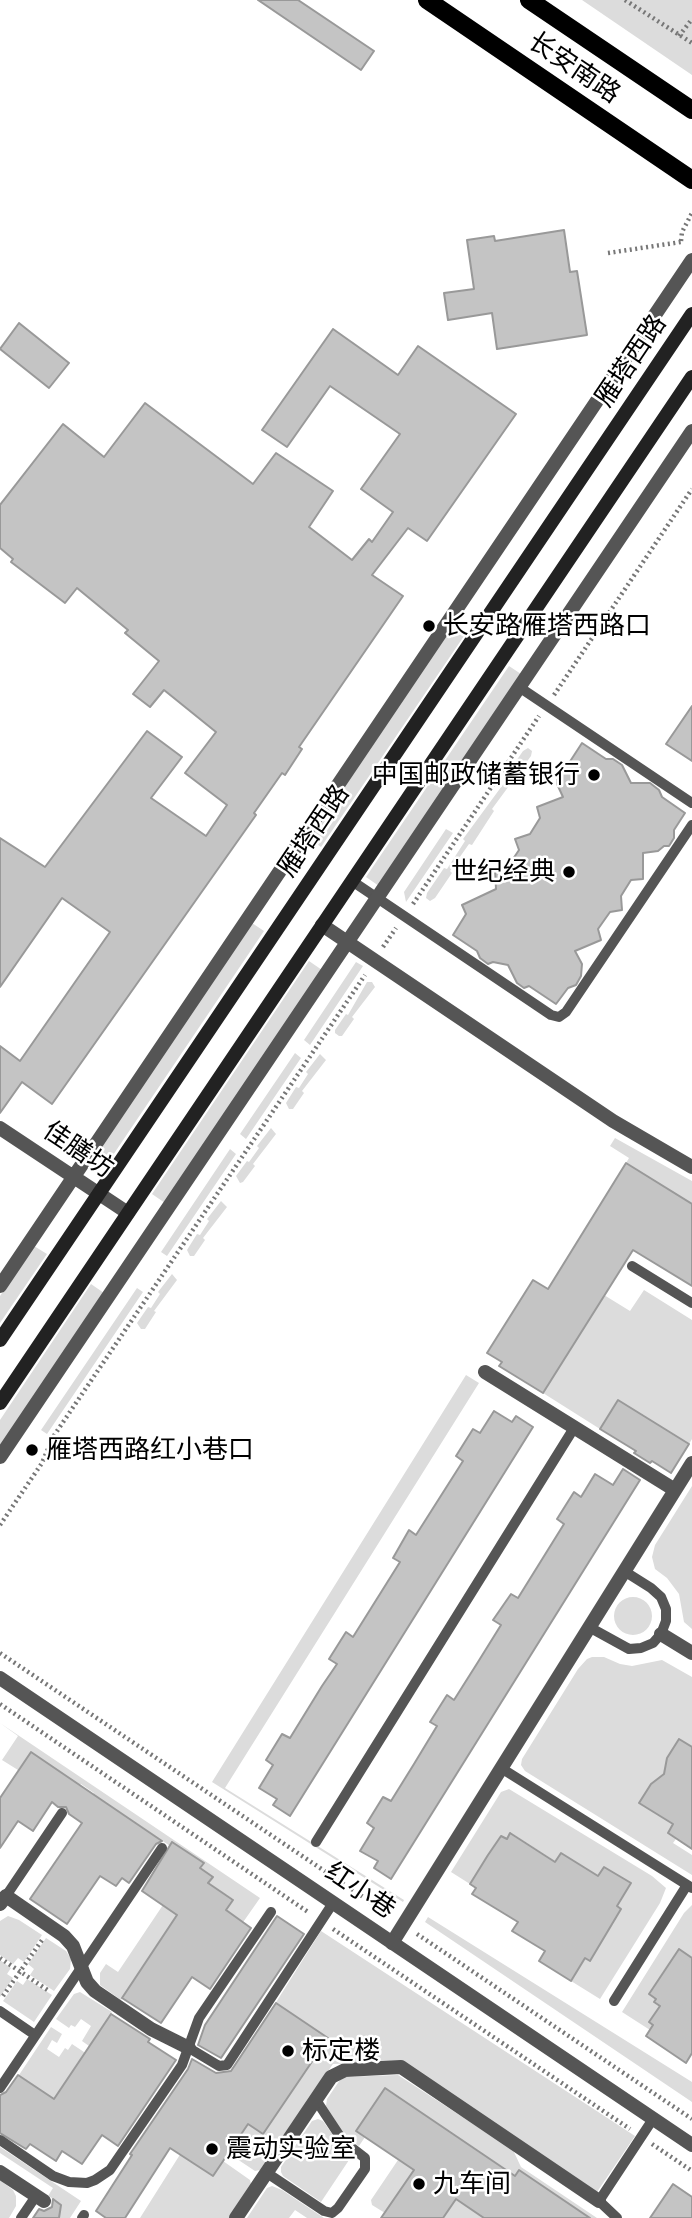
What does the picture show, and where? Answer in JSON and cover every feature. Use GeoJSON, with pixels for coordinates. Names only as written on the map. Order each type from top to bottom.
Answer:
{"type":"FeatureCollection","features":[{"type":"Feature","properties":{"kind":"main road","name":"长安南路"},"geometry":{"type":"LineString","coordinates":[[427,0],[692,180]]}},
{"type":"Feature","properties":{"kind":"main road","name":"长安南路"},"geometry":{"type":"LineString","coordinates":[[529,0],[692,110]]}},
{"type":"Feature","properties":{"kind":"main road","name":"雁塔西路"},"geometry":{"type":"LineString","coordinates":[[0,1340],[692,314]]}},
{"type":"Feature","properties":{"kind":"main road"},"geometry":{"type":"LineString","coordinates":[[0,1403],[692,377]]}},
{"type":"Feature","properties":{"kind":"street"},"geometry":{"type":"LineString","coordinates":[[0,1286],[692,261]]}},
{"type":"Feature","properties":{"kind":"street"},"geometry":{"type":"LineString","coordinates":[[0,1457],[692,431]]}},
{"type":"Feature","properties":{"kind":"street"},"geometry":{"type":"LineString","coordinates":[[322,925],[613,1121],[692,1167]]}},
{"type":"Feature","properties":{"kind":"street","name":"佳膳坊"},"geometry":{"type":"LineString","coordinates":[[0,1128],[128,1213]]}},
{"type":"Feature","properties":{"kind":"street"},"geometry":{"type":"LineString","coordinates":[[485,1372],[675,1490]]}},
{"type":"Feature","properties":{"kind":"street"},"geometry":{"type":"LineString","coordinates":[[392,1943],[692,1462]]}},
{"type":"Feature","properties":{"kind":"street"},"geometry":{"type":"LineString","coordinates":[[661,1634],[692,1653]]}},
{"type":"Feature","properties":{"kind":"street","name":"红小巷"},"geometry":{"type":"LineString","coordinates":[[0,1678],[692,2145]]}},
{"type":"Feature","properties":{"kind":"street"},"geometry":{"type":"LineString","coordinates":[[3,1900],[64,1936],[73,1945],[87,1982],[95,1991],[151,2029],[189,2048]]}},
{"type":"Feature","properties":{"kind":"street"},"geometry":{"type":"LineString","coordinates":[[236,2218],[331,2077],[341,2070],[401,2067],[598,2201]]}},
{"type":"Feature","properties":{"kind":"street"},"geometry":{"type":"LineString","coordinates":[[0,2172],[40,2199]]}},
{"type":"Feature","properties":{"kind":"lane"},"geometry":{"type":"LineString","coordinates":[[519,687],[692,803]]}},
{"type":"Feature","properties":{"kind":"lane"},"geometry":{"type":"LineString","coordinates":[[352,881],[551,1015],[559,1017],[566,1012],[692,825]]}},
{"type":"Feature","properties":{"kind":"lane"},"geometry":{"type":"LineString","coordinates":[[632,1266],[692,1303]]}},
{"type":"Feature","properties":{"kind":"lane"},"geometry":{"type":"LineString","coordinates":[[316,1842],[574,1427]]}},
{"type":"Feature","properties":{"kind":"lane"},"geometry":{"type":"LineString","coordinates":[[589,1627],[629,1649],[653,1643],[661,1634],[666,1621],[666,1609],[661,1597],[624,1571]]}},
{"type":"Feature","properties":{"kind":"lane"},"geometry":{"type":"LineString","coordinates":[[501,1768],[689,1886],[614,2001]]}},
{"type":"Feature","properties":{"kind":"lane"},"geometry":{"type":"LineString","coordinates":[[3,1900],[62,1813]]}},
{"type":"Feature","properties":{"kind":"lane"},"geometry":{"type":"LineString","coordinates":[[0,2088],[162,1848]]}},
{"type":"Feature","properties":{"kind":"lane"},"geometry":{"type":"LineString","coordinates":[[189,2048],[219,2066],[227,2065],[333,1903]]}},
{"type":"Feature","properties":{"kind":"lane"},"geometry":{"type":"LineString","coordinates":[[0,2140],[61,2180],[78,2183],[95,2180],[110,2170],[182,2065],[199,2018],[271,1912]]}},
{"type":"Feature","properties":{"kind":"lane"},"geometry":{"type":"LineString","coordinates":[[0,2011],[35,2035]]}},
{"type":"Feature","properties":{"kind":"lane"},"geometry":{"type":"LineString","coordinates":[[267,2173],[328,2213],[338,2208],[352,2189],[366,2165],[365,2158],[342,2141],[316,2100]]}},
{"type":"Feature","properties":{"kind":"lane"},"geometry":{"type":"LineString","coordinates":[[617,2218],[598,2201],[653,2119]]}},
{"type":"Feature","properties":{"kind":"lane"},"geometry":{"type":"LineString","coordinates":[[21,2218],[40,2199]]}},
{"type":"Feature","properties":{"kind":"path"},"geometry":{"type":"LineString","coordinates":[[625,0],[692,43]]}},
{"type":"Feature","properties":{"kind":"path"},"geometry":{"type":"LineString","coordinates":[[679,36],[692,19]]}},
{"type":"Feature","properties":{"kind":"path"},"geometry":{"type":"LineString","coordinates":[[686,222],[692,213]]}},
{"type":"Feature","properties":{"kind":"path"},"geometry":{"type":"LineString","coordinates":[[608,253],[681,242]]}},
{"type":"Feature","properties":{"kind":"path"},"geometry":{"type":"LineString","coordinates":[[0,1525],[42,1463],[52,1437],[692,489]]}},
{"type":"Feature","properties":{"kind":"path"},"geometry":{"type":"LineString","coordinates":[[0,1653],[692,2119]]}},
{"type":"Feature","properties":{"kind":"path"},"geometry":{"type":"LineString","coordinates":[[0,1704],[692,2171]]}},
{"type":"Feature","properties":{"kind":"path"},"geometry":{"type":"LineString","coordinates":[[1,2000],[44,1936]]}},
{"type":"Feature","properties":{"kind":"path"},"geometry":{"type":"LineString","coordinates":[[0,1958],[53,1993]]}},
{"type":"Feature","properties":{"kind":"shaded area"},"geometry":{"type":"Polygon","coordinates":[[[582,0],[692,0],[692,75],[582,0]]]}},
{"type":"Feature","properties":{"kind":"shaded area"},"geometry":{"type":"Polygon","coordinates":[[[451,627],[464,636],[321,847],[309,838],[451,627]]]}},
{"type":"Feature","properties":{"kind":"shaded area"},"geometry":{"type":"Polygon","coordinates":[[[509,666],[521,674],[379,886],[366,877],[509,666]]]}},
{"type":"Feature","properties":{"kind":"shaded area"},"geometry":{"type":"Polygon","coordinates":[[[528,748],[532,751],[531,756],[492,809],[494,811],[472,845],[469,844],[435,898],[430,901],[426,898],[427,893],[444,868],[447,869],[465,841],[463,839],[507,779],[505,777],[523,751],[528,748]]]}},
{"type":"Feature","properties":{"kind":"shaded area"},"geometry":{"type":"Polygon","coordinates":[[[446,829],[453,833],[406,902],[404,892],[446,829]]]}},
{"type":"Feature","properties":{"kind":"shaded area"},"geometry":{"type":"Polygon","coordinates":[[[252,923],[264,931],[107,1164],[95,1156],[252,923]]]}},
{"type":"Feature","properties":{"kind":"shaded area"},"geometry":{"type":"Polygon","coordinates":[[[309,961],[322,970],[165,1203],[152,1194],[309,961]]]}},
{"type":"Feature","properties":{"kind":"shaded area"},"geometry":{"type":"Polygon","coordinates":[[[356,962],[363,966],[310,1045],[304,1040],[356,962]]]}},
{"type":"Feature","properties":{"kind":"shaded area"},"geometry":{"type":"Polygon","coordinates":[[[367,982],[372,982],[375,987],[352,1017],[354,1019],[342,1036],[339,1036],[335,1030],[346,1014],[348,1015],[367,982]]]}},
{"type":"Feature","properties":{"kind":"shaded area"},"geometry":{"type":"Polygon","coordinates":[[[295,1053],[301,1058],[246,1139],[240,1134],[295,1053]]]}},
{"type":"Feature","properties":{"kind":"shaded area"},"geometry":{"type":"Polygon","coordinates":[[[320,1054],[326,1060],[302,1091],[304,1093],[293,1109],[289,1109],[286,1103],[296,1087],[299,1088],[308,1074],[306,1072],[320,1054]]]}},
{"type":"Feature","properties":{"kind":"shaded area"},"geometry":{"type":"Polygon","coordinates":[[[271,1128],[276,1134],[240,1183],[236,1176],[247,1161],[249,1162],[271,1128]]]}},
{"type":"Feature","properties":{"kind":"shaded area"},"geometry":{"type":"Polygon","coordinates":[[[615,1138],[692,1181],[692,1204],[626,1163],[629,1158],[610,1146],[615,1138]]]}},
{"type":"Feature","properties":{"kind":"shaded area"},"geometry":{"type":"Polygon","coordinates":[[[230,1149],[236,1154],[167,1256],[161,1252],[230,1149]]]}},
{"type":"Feature","properties":{"kind":"shaded area"},"geometry":{"type":"Polygon","coordinates":[[[221,1201],[227,1207],[203,1238],[205,1240],[194,1256],[190,1256],[187,1250],[197,1234],[200,1235],[209,1221],[207,1219],[221,1201]]]}},
{"type":"Feature","properties":{"kind":"shaded area"},"geometry":{"type":"Polygon","coordinates":[[[34,1246],[47,1254],[0,1323],[0,1296],[34,1246]]]}},
{"type":"Feature","properties":{"kind":"shaded area"},"geometry":{"type":"Polygon","coordinates":[[[172,1274],[177,1280],[154,1311],[156,1312],[145,1329],[141,1329],[137,1323],[148,1307],[151,1308],[160,1294],[158,1292],[172,1274]]]}},
{"type":"Feature","properties":{"kind":"shaded area"},"geometry":{"type":"Polygon","coordinates":[[[91,1284],[104,1293],[0,1447],[0,1420],[91,1284]]]}},
{"type":"Feature","properties":{"kind":"shaded area"},"geometry":{"type":"Polygon","coordinates":[[[137,1288],[143,1292],[47,1434],[41,1430],[137,1288]]]}},
{"type":"Feature","properties":{"kind":"shaded area"},"geometry":{"type":"Polygon","coordinates":[[[644,1290],[692,1320],[692,1439],[689,1444],[618,1400],[600,1429],[543,1393],[604,1295],[630,1311],[644,1290]]]}},
{"type":"Feature","properties":{"kind":"shaded area"},"geometry":{"type":"Polygon","coordinates":[[[466,1375],[479,1383],[225,1788],[404,1900],[403,1902],[212,1782],[466,1375]]]}},
{"type":"Feature","properties":{"kind":"shaded area"},"geometry":{"type":"Polygon","coordinates":[[[692,1486],[692,1629],[684,1622],[679,1594],[667,1578],[655,1569],[652,1557],[655,1545],[692,1486]]]}},
{"type":"Feature","properties":{"kind":"shaded area"},"geometry":{"type":"Polygon","coordinates":[[[633,1597],[647,1602],[652,1616],[647,1630],[633,1635],[619,1630],[614,1616],[619,1602],[633,1597]]]}},
{"type":"Feature","properties":{"kind":"shaded area"},"geometry":{"type":"Polygon","coordinates":[[[592,1657],[604,1657],[632,1666],[662,1660],[692,1677],[692,1747],[679,1739],[667,1758],[665,1768],[692,1786],[689,1795],[660,1777],[651,1784],[640,1803],[673,1824],[668,1833],[676,1839],[673,1843],[692,1855],[692,1875],[525,1771],[521,1765],[522,1759],[578,1669],[592,1657]]]}},
{"type":"Feature","properties":{"kind":"shaded area"},"geometry":{"type":"Polygon","coordinates":[[[0,1723],[260,1898],[225,1948],[226,1910],[233,1899],[220,1891],[205,1887],[212,1877],[200,1868],[204,1864],[170,1846],[114,1808],[91,1798],[94,1793],[31,1753],[18,1770],[2,1760],[18,1736],[0,1723]]]}},
{"type":"Feature","properties":{"kind":"shaded area"},"geometry":{"type":"Polygon","coordinates":[[[509,1789],[652,1876],[666,1888],[660,1903],[600,1999],[571,1981],[607,1922],[612,1924],[621,1909],[617,1906],[631,1883],[604,1867],[593,1885],[586,1869],[561,1853],[551,1869],[546,1866],[550,1858],[511,1833],[507,1839],[501,1836],[470,1884],[451,1872],[501,1792],[509,1789]]]}},
{"type":"Feature","properties":{"kind":"shaded area"},"geometry":{"type":"Polygon","coordinates":[[[169,1896],[184,1906],[121,2000],[100,1985],[100,1973],[106,1964],[118,1972],[169,1896]]]}},
{"type":"Feature","properties":{"kind":"shaded area"},"geometry":{"type":"Polygon","coordinates":[[[692,1905],[692,1958],[679,1949],[649,1993],[656,1999],[654,2003],[660,2006],[650,2030],[622,2012],[684,1913],[692,1905]]]}},
{"type":"Feature","properties":{"kind":"shaded area"},"geometry":{"type":"Polygon","coordinates":[[[8,1916],[42,1935],[24,1962],[18,1958],[13,1964],[0,1955],[0,1921],[8,1916]]]}},
{"type":"Feature","properties":{"kind":"shaded area"},"geometry":{"type":"Polygon","coordinates":[[[428,1917],[692,2082],[692,2102],[425,1922],[428,1917]]]}},
{"type":"Feature","properties":{"kind":"shaded area"},"geometry":{"type":"Polygon","coordinates":[[[321,1931],[635,2136],[597,2192],[403,2061],[333,2064],[260,2170],[255,2171],[228,2153],[186,2158],[212,2176],[223,2161],[250,2180],[251,2184],[229,2218],[140,2218],[321,1931]],[[285,2010],[221,2106],[263,2134],[320,2050],[323,2052],[331,2041],[285,2010]]]}},
{"type":"Feature","properties":{"kind":"shaded area"},"geometry":{"type":"Polygon","coordinates":[[[46,1938],[66,1951],[71,1959],[70,1969],[54,1991],[30,1975],[34,1969],[28,1964],[46,1938]]]}},
{"type":"Feature","properties":{"kind":"shaded area"},"geometry":{"type":"Polygon","coordinates":[[[0,1960],[11,1968],[7,1974],[13,1978],[0,1997],[0,1960]]]}},
{"type":"Feature","properties":{"kind":"shaded area"},"geometry":{"type":"Polygon","coordinates":[[[27,1979],[52,1995],[34,2022],[3,2001],[17,1981],[23,1985],[27,1979]]]}},
{"type":"Feature","properties":{"kind":"shaded area"},"geometry":{"type":"Polygon","coordinates":[[[80,1992],[112,2012],[89,2046],[82,2041],[91,2026],[81,2019],[75,2027],[71,2025],[69,2028],[56,2019],[74,1994],[80,1992]]]}},
{"type":"Feature","properties":{"kind":"shaded area"},"geometry":{"type":"Polygon","coordinates":[[[51,2027],[62,2034],[57,2043],[52,2040],[47,2049],[59,2057],[65,2048],[68,2050],[72,2044],[90,2056],[78,2062],[54,2099],[19,2075],[51,2027]]]}},
{"type":"Feature","properties":{"kind":"shaded area"},"geometry":{"type":"Polygon","coordinates":[[[398,2075],[513,2150],[521,2167],[597,2218],[443,2218],[491,2160],[385,2088],[356,2131],[365,2137],[359,2146],[346,2138],[326,2106],[327,2099],[345,2077],[398,2075]]]}},
{"type":"Feature","properties":{"kind":"shaded area"},"geometry":{"type":"Polygon","coordinates":[[[312,2121],[323,2121],[340,2145],[353,2154],[321,2202],[281,2172],[281,2167],[312,2121]]]}},
{"type":"Feature","properties":{"kind":"shaded area"},"geometry":{"type":"Polygon","coordinates":[[[0,2147],[81,2201],[70,2218],[59,2218],[60,2209],[55,2200],[48,2196],[53,2188],[0,2153],[0,2147]]]}},
{"type":"Feature","properties":{"kind":"shaded area"},"geometry":{"type":"Polygon","coordinates":[[[398,2160],[414,2170],[385,2213],[372,2205],[371,2200],[398,2160]]]}},
{"type":"Feature","properties":{"kind":"shaded area"},"geometry":{"type":"Polygon","coordinates":[[[0,2180],[13,2190],[16,2196],[16,2206],[9,2218],[0,2218],[0,2180]]]}},
{"type":"Feature","properties":{"kind":"shaded area"},"geometry":{"type":"Polygon","coordinates":[[[272,2186],[324,2218],[307,2218],[295,2210],[289,2218],[247,2218],[267,2188],[272,2186]]]}},
{"type":"Feature","properties":{"kind":"building"},"geometry":{"type":"Polygon","coordinates":[[[258,0],[298,0],[374,51],[361,70],[258,0]]]}},
{"type":"Feature","properties":{"kind":"building"},"geometry":{"type":"Polygon","coordinates":[[[564,230],[570,272],[577,271],[587,335],[497,349],[492,313],[448,320],[444,293],[474,289],[467,240],[494,236],[495,241],[564,230]]]}},
{"type":"Feature","properties":{"kind":"building"},"geometry":{"type":"Polygon","coordinates":[[[19,323],[69,363],[49,388],[0,349],[19,323]]]}},
{"type":"Feature","properties":{"kind":"building"},"geometry":{"type":"Polygon","coordinates":[[[333,329],[398,375],[418,346],[516,414],[427,541],[408,528],[372,575],[403,596],[299,747],[302,749],[285,775],[282,773],[254,813],[256,815],[52,1104],[22,1082],[0,1113],[0,1046],[20,1061],[110,932],[62,898],[0,987],[0,838],[45,867],[147,731],[182,757],[151,798],[206,836],[227,805],[185,773],[216,732],[164,690],[150,707],[133,694],[159,661],[125,633],[128,630],[77,588],[65,603],[11,562],[13,559],[0,548],[0,505],[63,424],[104,457],[145,403],[253,484],[276,453],[333,491],[309,527],[352,560],[369,539],[372,542],[393,512],[361,489],[400,434],[330,386],[287,447],[262,430],[333,329]]]}},
{"type":"Feature","properties":{"kind":"building"},"geometry":{"type":"Polygon","coordinates":[[[692,706],[692,761],[666,744],[692,706]]]}},
{"type":"Feature","properties":{"kind":"building","name":"世纪经典"},"geometry":{"type":"Polygon","coordinates":[[[582,743],[606,759],[613,759],[622,765],[631,783],[650,783],[659,790],[662,797],[685,813],[674,830],[674,838],[669,846],[643,853],[643,879],[631,880],[621,896],[622,910],[610,912],[598,929],[601,940],[575,951],[582,964],[581,976],[576,985],[568,988],[556,1004],[529,986],[524,988],[517,983],[508,965],[493,962],[488,964],[480,958],[477,951],[453,935],[466,914],[462,905],[496,889],[495,869],[507,868],[519,850],[515,839],[530,834],[540,818],[537,807],[563,797],[557,784],[558,763],[569,763],[582,743]]]}},
{"type":"Feature","properties":{"kind":"building"},"geometry":{"type":"Polygon","coordinates":[[[626,1163],[692,1204],[692,1286],[633,1250],[543,1393],[499,1366],[502,1362],[487,1353],[533,1280],[548,1289],[626,1163]]]}},
{"type":"Feature","properties":{"kind":"building"},"geometry":{"type":"Polygon","coordinates":[[[618,1400],[689,1444],[671,1473],[652,1461],[650,1463],[600,1429],[618,1400]]]}},
{"type":"Feature","properties":{"kind":"building"},"geometry":{"type":"Polygon","coordinates":[[[494,1411],[512,1422],[516,1416],[533,1427],[290,1816],[273,1805],[277,1799],[259,1788],[273,1765],[266,1760],[282,1734],[290,1738],[337,1664],[329,1659],[346,1632],[353,1637],[400,1562],[393,1558],[409,1530],[416,1535],[463,1461],[456,1456],[473,1429],[480,1433],[494,1411]]]}},
{"type":"Feature","properties":{"kind":"building"},"geometry":{"type":"Polygon","coordinates":[[[623,1469],[640,1480],[391,1879],[374,1868],[378,1861],[360,1851],[374,1828],[367,1823],[383,1797],[391,1801],[437,1726],[430,1722],[447,1695],[454,1700],[478,1662],[501,1625],[493,1620],[511,1594],[518,1598],[564,1524],[557,1519],[574,1492],[581,1497],[595,1474],[613,1485],[623,1469]]]}},
{"type":"Feature","properties":{"kind":"building"},"geometry":{"type":"Polygon","coordinates":[[[679,1739],[692,1747],[692,1849],[668,1833],[673,1824],[639,1803],[651,1784],[664,1774],[667,1758],[679,1739]]]}},
{"type":"Feature","properties":{"kind":"building"},"geometry":{"type":"Polygon","coordinates":[[[31,1752],[162,1841],[156,1844],[129,1883],[122,1878],[116,1886],[100,1876],[67,1924],[30,1899],[82,1823],[69,1814],[66,1807],[58,1807],[52,1802],[33,1831],[18,1821],[0,1848],[0,1798],[31,1752]]]}},
{"type":"Feature","properties":{"kind":"building"},"geometry":{"type":"Polygon","coordinates":[[[510,1833],[555,1862],[561,1853],[598,1876],[604,1867],[631,1883],[617,1906],[621,1909],[590,1961],[585,1958],[571,1981],[539,1961],[545,1951],[512,1931],[518,1922],[472,1894],[476,1888],[470,1884],[488,1855],[501,1836],[507,1839],[510,1833]]]}},
{"type":"Feature","properties":{"kind":"building"},"geometry":{"type":"Polygon","coordinates":[[[172,1842],[204,1863],[200,1868],[213,1877],[208,1883],[233,1900],[226,1910],[251,1928],[210,1989],[192,1977],[161,2023],[122,1998],[177,1915],[142,1891],[172,1842]]]}},
{"type":"Feature","properties":{"kind":"building"},"geometry":{"type":"Polygon","coordinates":[[[277,1916],[304,1934],[221,2058],[198,2045],[205,2025],[277,1916]]]}},
{"type":"Feature","properties":{"kind":"building"},"geometry":{"type":"Polygon","coordinates":[[[679,1949],[692,1958],[692,2053],[686,2063],[646,2036],[653,2025],[649,2022],[660,2006],[649,1994],[679,1949]]]}},
{"type":"Feature","properties":{"kind":"building"},"geometry":{"type":"Polygon","coordinates":[[[276,2003],[328,2038],[263,2134],[248,2124],[213,2176],[170,2148],[125,2218],[106,2218],[96,2211],[192,2059],[216,2073],[231,2071],[276,2003]]]}},
{"type":"Feature","properties":{"kind":"building"},"geometry":{"type":"Polygon","coordinates":[[[111,2014],[150,2039],[148,2042],[176,2060],[118,2146],[102,2135],[82,2164],[62,2151],[56,2161],[30,2144],[26,2149],[0,2133],[0,2095],[6,2092],[18,2075],[54,2099],[111,2014]]]}},
{"type":"Feature","properties":{"kind":"building"},"geometry":{"type":"Polygon","coordinates":[[[385,2088],[515,2176],[519,2170],[590,2218],[484,2218],[456,2199],[443,2218],[381,2218],[414,2170],[356,2131],[385,2088]]]}},
{"type":"Feature","properties":{"kind":"building"},"geometry":{"type":"Polygon","coordinates":[[[673,2184],[692,2197],[692,2218],[650,2218],[673,2184]]]}},
{"type":"Feature","properties":{"kind":"building"},"geometry":{"type":"Polygon","coordinates":[[[53,2199],[61,2205],[59,2218],[33,2218],[39,2209],[44,2211],[52,2207],[53,2199]]]}},
{"type":"Feature","properties":{"kind":"place","name":"长安路雁塔西路口"},"geometry":{"type":"Point","coordinates":[429,626]}},
{"type":"Feature","properties":{"kind":"place","name":"中国邮政储蓄银行"},"geometry":{"type":"Point","coordinates":[594,775]}},
{"type":"Feature","properties":{"kind":"place","name":"世纪经典"},"geometry":{"type":"Point","coordinates":[569,872]}},
{"type":"Feature","properties":{"kind":"place","name":"雁塔西路红小巷口"},"geometry":{"type":"Point","coordinates":[32,1450]}},
{"type":"Feature","properties":{"kind":"place","name":"标定楼"},"geometry":{"type":"Point","coordinates":[288,2051]}},
{"type":"Feature","properties":{"kind":"place","name":"震动实验室"},"geometry":{"type":"Point","coordinates":[212,2149]}},
{"type":"Feature","properties":{"kind":"place","name":"九车间"},"geometry":{"type":"Point","coordinates":[419,2184]}}]}
